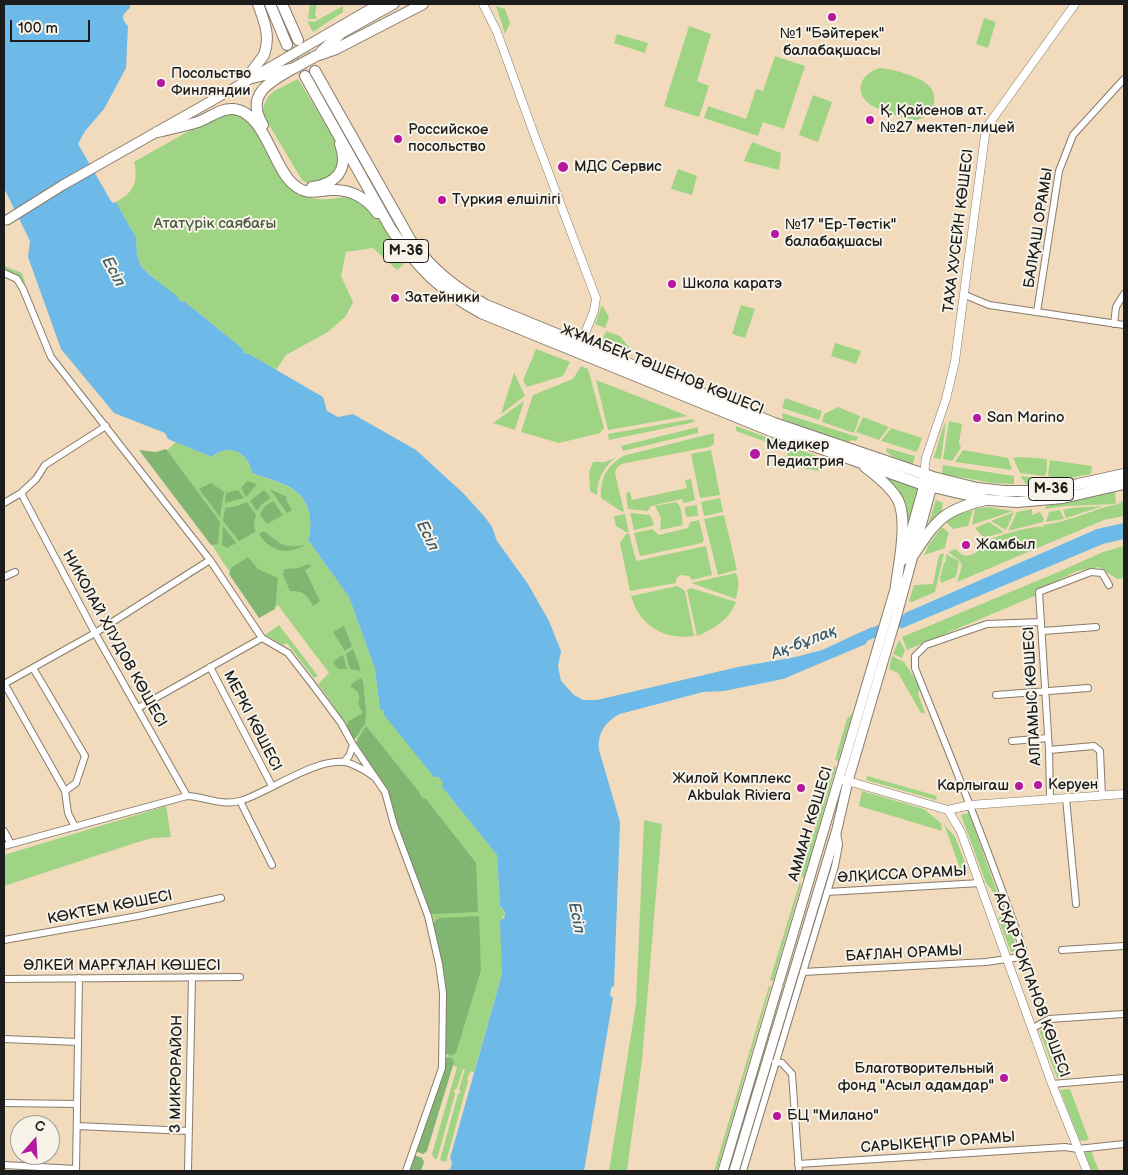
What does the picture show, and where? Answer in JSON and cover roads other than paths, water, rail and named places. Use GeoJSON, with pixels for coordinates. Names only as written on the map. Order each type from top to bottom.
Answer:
{"type":"FeatureCollection","features":[{"type":"Feature","properties":{"kind":"main road"},"geometry":{"type":"LineString","coordinates":[[248,81],[264,55],[268,35],[258,4]]}},
{"type":"Feature","properties":{"kind":"main road"},"geometry":{"type":"LineString","coordinates":[[270,4],[287,45]]}},
{"type":"Feature","properties":{"kind":"main road"},"geometry":{"type":"LineString","coordinates":[[282,4],[298,40]]}},
{"type":"Feature","properties":{"kind":"main road"},"geometry":{"type":"LineString","coordinates":[[5,221],[379,4]]}},
{"type":"Feature","properties":{"kind":"main road"},"geometry":{"type":"LineString","coordinates":[[248,81],[394,4]]}},
{"type":"Feature","properties":{"kind":"main road"},"geometry":{"type":"LineString","coordinates":[[332,120],[343,153],[340,173],[332,182],[322,185],[313,187],[300,184],[260,120],[257,109],[259,94],[264,86],[294,68],[316,56],[336,49],[423,4]]}},
{"type":"Feature","properties":{"kind":"main road"},"geometry":{"type":"LineString","coordinates":[[316,56],[340,34]]}},
{"type":"Feature","properties":{"kind":"main road"},"geometry":{"type":"LineString","coordinates":[[248,81],[294,68]]}},
{"type":"Feature","properties":{"kind":"main road","name":"ЖҰМАБЕК ТӘШЕНОВ КӨШЕСІ"},"geometry":{"type":"LineString","coordinates":[[1124,474],[1064,487],[1032,491],[1004,491],[929,480],[854,460],[771,430],[579,348],[486,305],[450,283],[411,241],[310,73],[332,120],[391,229],[413,260],[439,286],[461,302],[501,322],[579,348],[774,423],[929,480],[989,500],[1016,502],[1063,498],[1124,484]]}},
{"type":"Feature","properties":{"kind":"main road"},"geometry":{"type":"LineString","coordinates":[[157,132],[198,122],[226,110],[234,109],[243,112],[250,116],[258,126],[290,182],[299,190],[310,193],[334,190],[354,193],[363,198],[372,205],[395,242],[413,260]]}},
{"type":"Feature","properties":{"kind":"main road"},"geometry":{"type":"LineString","coordinates":[[854,460],[884,483],[898,501],[902,530],[896,586]]}},
{"type":"Feature","properties":{"kind":"main road","name":"АММАН КӨШЕСІ"},"geometry":{"type":"LineString","coordinates":[[723,1171],[844,780],[865,687],[884,645],[914,554],[929,480]]}},
{"type":"Feature","properties":{"kind":"main road","name":"АММАН КӨШЕСІ"},"geometry":{"type":"LineString","coordinates":[[894,611],[896,586],[929,480]]}},
{"type":"Feature","properties":{"kind":"main road"},"geometry":{"type":"LineString","coordinates":[[914,554],[938,521],[946,514],[965,505],[989,500]]}},
{"type":"Feature","properties":{"kind":"main road","name":"АММАН КӨШЕСІ"},"geometry":{"type":"LineString","coordinates":[[734,1171],[837,829],[844,780]]}},
{"type":"Feature","properties":{"kind":"street"},"geometry":{"type":"LineString","coordinates":[[483,4],[492,20],[596,298],[594,311],[579,348]]}},
{"type":"Feature","properties":{"kind":"street"},"geometry":{"type":"LineString","coordinates":[[490,4],[492,20]]}},
{"type":"Feature","properties":{"kind":"street","name":"ТАХА ХУСЕЙН КӨШЕСІ"},"geometry":{"type":"LineString","coordinates":[[929,480],[926,458],[946,399],[955,361],[986,128],[1075,4]]}},
{"type":"Feature","properties":{"kind":"street","name":"БАЛҚАШ ОРАМЫ"},"geometry":{"type":"LineString","coordinates":[[1037,312],[1059,171],[1073,135],[1124,80]]}},
{"type":"Feature","properties":{"kind":"street"},"geometry":{"type":"LineString","coordinates":[[4,273],[17,279],[24,288],[51,357],[210,560],[262,638],[288,653],[341,723],[353,745],[379,781],[388,801],[394,825],[428,916],[439,964],[443,993],[442,1068],[406,1171]]}},
{"type":"Feature","properties":{"kind":"street"},"geometry":{"type":"LineString","coordinates":[[1114,324],[1116,307],[1124,294]]}},
{"type":"Feature","properties":{"kind":"street"},"geometry":{"type":"LineString","coordinates":[[964,295],[988,305],[1124,325]]}},
{"type":"Feature","properties":{"kind":"street"},"geometry":{"type":"LineString","coordinates":[[4,503],[21,493],[36,480],[45,465],[106,426]]}},
{"type":"Feature","properties":{"kind":"street","name":"НИКОЛАЙ ХЛУДОВ КӨШЕСІ"},"geometry":{"type":"LineString","coordinates":[[21,493],[95,633],[187,796]]}},
{"type":"Feature","properties":{"kind":"street"},"geometry":{"type":"LineString","coordinates":[[75,827],[68,813],[65,791],[4,684],[95,633],[210,560]]}},
{"type":"Feature","properties":{"kind":"street"},"geometry":{"type":"LineString","coordinates":[[4,577],[15,572]]}},
{"type":"Feature","properties":{"kind":"street","name":"АЛПАМЫС КӨШЕСІ"},"geometry":{"type":"LineString","coordinates":[[1050,799],[1049,750],[1039,592],[1091,572],[1102,573],[1109,585]]}},
{"type":"Feature","properties":{"kind":"street"},"geometry":{"type":"LineString","coordinates":[[1007,960],[1021,957],[1024,952],[970,805],[915,668],[915,656],[926,645],[987,624],[1042,622]]}},
{"type":"Feature","properties":{"kind":"street"},"geometry":{"type":"LineString","coordinates":[[1042,631],[1096,627]]}},
{"type":"Feature","properties":{"kind":"street"},"geometry":{"type":"LineString","coordinates":[[138,708],[262,638]]}},
{"type":"Feature","properties":{"kind":"street","name":"МЕРКІ КӨШЕСІ"},"geometry":{"type":"LineString","coordinates":[[210,667],[272,786]]}},
{"type":"Feature","properties":{"kind":"street"},"geometry":{"type":"LineString","coordinates":[[33,668],[85,756],[76,784],[65,791]]}},
{"type":"Feature","properties":{"kind":"street"},"geometry":{"type":"LineString","coordinates":[[996,694],[1088,688]]}},
{"type":"Feature","properties":{"kind":"street"},"geometry":{"type":"LineString","coordinates":[[1012,741],[1048,738]]}},
{"type":"Feature","properties":{"kind":"street"},"geometry":{"type":"LineString","coordinates":[[344,762],[349,756],[353,745]]}},
{"type":"Feature","properties":{"kind":"street"},"geometry":{"type":"LineString","coordinates":[[1049,750],[1094,746],[1098,748],[1100,752],[1102,796]]}},
{"type":"Feature","properties":{"kind":"street"},"geometry":{"type":"LineString","coordinates":[[4,846],[187,796],[202,797],[221,803],[240,801],[320,765],[344,762],[369,772],[379,781]]}},
{"type":"Feature","properties":{"kind":"street"},"geometry":{"type":"LineString","coordinates":[[844,780],[948,810],[970,805],[1124,794]]}},
{"type":"Feature","properties":{"kind":"street"},"geometry":{"type":"LineString","coordinates":[[1066,798],[1076,904]]}},
{"type":"Feature","properties":{"kind":"street"},"geometry":{"type":"LineString","coordinates":[[240,801],[272,865]]}},
{"type":"Feature","properties":{"kind":"street","name":"АСҚАР ТОҚПАНОВ КӨШЕСІ"},"geometry":{"type":"LineString","coordinates":[[948,810],[961,832],[1052,1084],[1087,1171]]}},
{"type":"Feature","properties":{"kind":"street","name":"АММАН КӨШЕСІ"},"geometry":{"type":"LineString","coordinates":[[743,1171],[827,892],[839,845],[837,829]]}},
{"type":"Feature","properties":{"kind":"street"},"geometry":{"type":"LineString","coordinates":[[4,831],[11,844]]}},
{"type":"Feature","properties":{"kind":"street","name":"ӘЛҚИССА ОРАМЫ"},"geometry":{"type":"LineString","coordinates":[[827,892],[980,883]]}},
{"type":"Feature","properties":{"kind":"street","name":"КӨКТЕМ КӨШЕСІ"},"geometry":{"type":"LineString","coordinates":[[4,940],[138,916],[221,898]]}},
{"type":"Feature","properties":{"kind":"street"},"geometry":{"type":"LineString","coordinates":[[1062,950],[1124,946]]}},
{"type":"Feature","properties":{"kind":"street","name":"БАҒЛАН ОРАМЫ"},"geometry":{"type":"LineString","coordinates":[[803,972],[1007,960]]}},
{"type":"Feature","properties":{"kind":"street","name":"ӘЛКЕЙ МАРҒҰЛАН КӨШЕСІ"},"geometry":{"type":"LineString","coordinates":[[4,979],[240,977]]}},
{"type":"Feature","properties":{"kind":"street"},"geometry":{"type":"LineString","coordinates":[[4,1165],[76,1170],[79,978]]}},
{"type":"Feature","properties":{"kind":"street","name":"3 МИКРОРАЙОН"},"geometry":{"type":"LineString","coordinates":[[188,1171],[192,978]]}},
{"type":"Feature","properties":{"kind":"street"},"geometry":{"type":"LineString","coordinates":[[1033,1028],[1049,1019],[1124,1014]]}},
{"type":"Feature","properties":{"kind":"street"},"geometry":{"type":"LineString","coordinates":[[4,1039],[78,1042]]}},
{"type":"Feature","properties":{"kind":"street"},"geometry":{"type":"LineString","coordinates":[[775,1062],[782,1063],[792,1074],[799,1168]]}},
{"type":"Feature","properties":{"kind":"street"},"geometry":{"type":"LineString","coordinates":[[1052,1084],[1124,1078]]}},
{"type":"Feature","properties":{"kind":"street"},"geometry":{"type":"LineString","coordinates":[[4,1103],[77,1104]]}},
{"type":"Feature","properties":{"kind":"street"},"geometry":{"type":"LineString","coordinates":[[77,1126],[189,1131]]}},
{"type":"Feature","properties":{"kind":"street","name":"САРЫКЕҢГІР ОРАМЫ"},"geometry":{"type":"LineString","coordinates":[[799,1168],[1056,1148],[1078,1149],[1124,1144]]}},
{"type":"Feature","properties":{"kind":"water","name":"Есіл"},"geometry":{"type":"Polygon","coordinates":[[[4,4],[130,4],[130,8],[123,17],[128,26],[126,68],[104,109],[85,131],[78,144],[111,201],[113,203],[116,202],[136,238],[137,255],[141,266],[178,297],[179,301],[185,302],[242,348],[244,353],[249,354],[323,397],[327,411],[338,417],[353,414],[416,450],[463,493],[492,527],[497,541],[528,584],[549,621],[561,651],[558,666],[561,681],[574,695],[583,700],[597,700],[738,667],[796,657],[822,650],[872,627],[866,644],[783,679],[724,691],[703,692],[620,714],[607,724],[601,733],[599,750],[620,822],[614,986],[611,988],[610,995],[613,998],[584,1171],[446,1171],[451,1168],[452,1162],[450,1158],[502,974],[500,921],[504,918],[505,914],[504,910],[500,907],[497,855],[442,787],[443,783],[439,777],[434,777],[384,715],[384,711],[380,709],[375,669],[349,597],[308,540],[310,517],[301,496],[295,490],[279,482],[252,473],[247,460],[237,452],[225,450],[212,457],[168,439],[165,433],[114,413],[61,349],[28,257],[30,241],[4,188],[4,4]]]}},
{"type":"Feature","properties":{"kind":"water"},"geometry":{"type":"Polygon","coordinates":[[[1124,523],[1124,539],[1103,544],[900,629],[905,613],[1097,529],[1124,523]]]}},
{"type":"Feature","properties":{"kind":"waterway","name":"Ақ-бұлақ"},"geometry":{"type":"LineString","coordinates":[[858,639],[914,616]]}},
{"type":"Feature","properties":{"kind":"tunnel"},"geometry":{"type":"LineString","coordinates":[[298,41],[315,71]]}},
{"type":"Feature","properties":{"kind":"tunnel"},"geometry":{"type":"LineString","coordinates":[[287,45],[305,76]]}},
{"type":"Feature","properties":{"kind":"place","name":"№1 \"Бәйтерек\" балабақшасы"},"geometry":{"type":"Point","coordinates":[832,17]}},
{"type":"Feature","properties":{"kind":"place","name":"Посольство Финляндии"},"geometry":{"type":"Point","coordinates":[161,83]}},
{"type":"Feature","properties":{"kind":"place","name":"Қ. Қайсенов ат. №27 мектеп-лицей"},"geometry":{"type":"Point","coordinates":[870,120]}},
{"type":"Feature","properties":{"kind":"place","name":"Российское посольство"},"geometry":{"type":"Point","coordinates":[398,139]}},
{"type":"Feature","properties":{"kind":"place","name":"МДС Сервис"},"geometry":{"type":"Point","coordinates":[563,167]}},
{"type":"Feature","properties":{"kind":"place","name":"Түркия елшілігі"},"geometry":{"type":"Point","coordinates":[442,200]}},
{"type":"Feature","properties":{"kind":"place","name":"№17 \"Ер-Төстік\" балабақшасы"},"geometry":{"type":"Point","coordinates":[775,234]}},
{"type":"Feature","properties":{"kind":"place","name":"Школа каратэ"},"geometry":{"type":"Point","coordinates":[672,284]}},
{"type":"Feature","properties":{"kind":"place","name":"Затейники"},"geometry":{"type":"Point","coordinates":[395,298]}},
{"type":"Feature","properties":{"kind":"place","name":"San Marino"},"geometry":{"type":"Point","coordinates":[977,418]}},
{"type":"Feature","properties":{"kind":"place","name":"Медикер Педиатрия"},"geometry":{"type":"Point","coordinates":[755,454]}},
{"type":"Feature","properties":{"kind":"place","name":"Жамбыл"},"geometry":{"type":"Point","coordinates":[966,545]}},
{"type":"Feature","properties":{"kind":"place","name":"Керуен"},"geometry":{"type":"Point","coordinates":[1038,785]}},
{"type":"Feature","properties":{"kind":"place","name":"Карлыгаш"},"geometry":{"type":"Point","coordinates":[1019,786]}},
{"type":"Feature","properties":{"kind":"place","name":"Жилой Комплекс Akbulak Riviera"},"geometry":{"type":"Point","coordinates":[801,788]}},
{"type":"Feature","properties":{"kind":"place","name":"Благотворительный фонд \"Асыл адамдар\""},"geometry":{"type":"Point","coordinates":[1004,1078]}},
{"type":"Feature","properties":{"kind":"place","name":"БЦ \"Милано\""},"geometry":{"type":"Point","coordinates":[777,1116]}},
{"type":"Feature","properties":{"kind":"park label","name":"Ататүрік саябағы"},"geometry":{"type":"Point","coordinates":[215,224]}}]}
